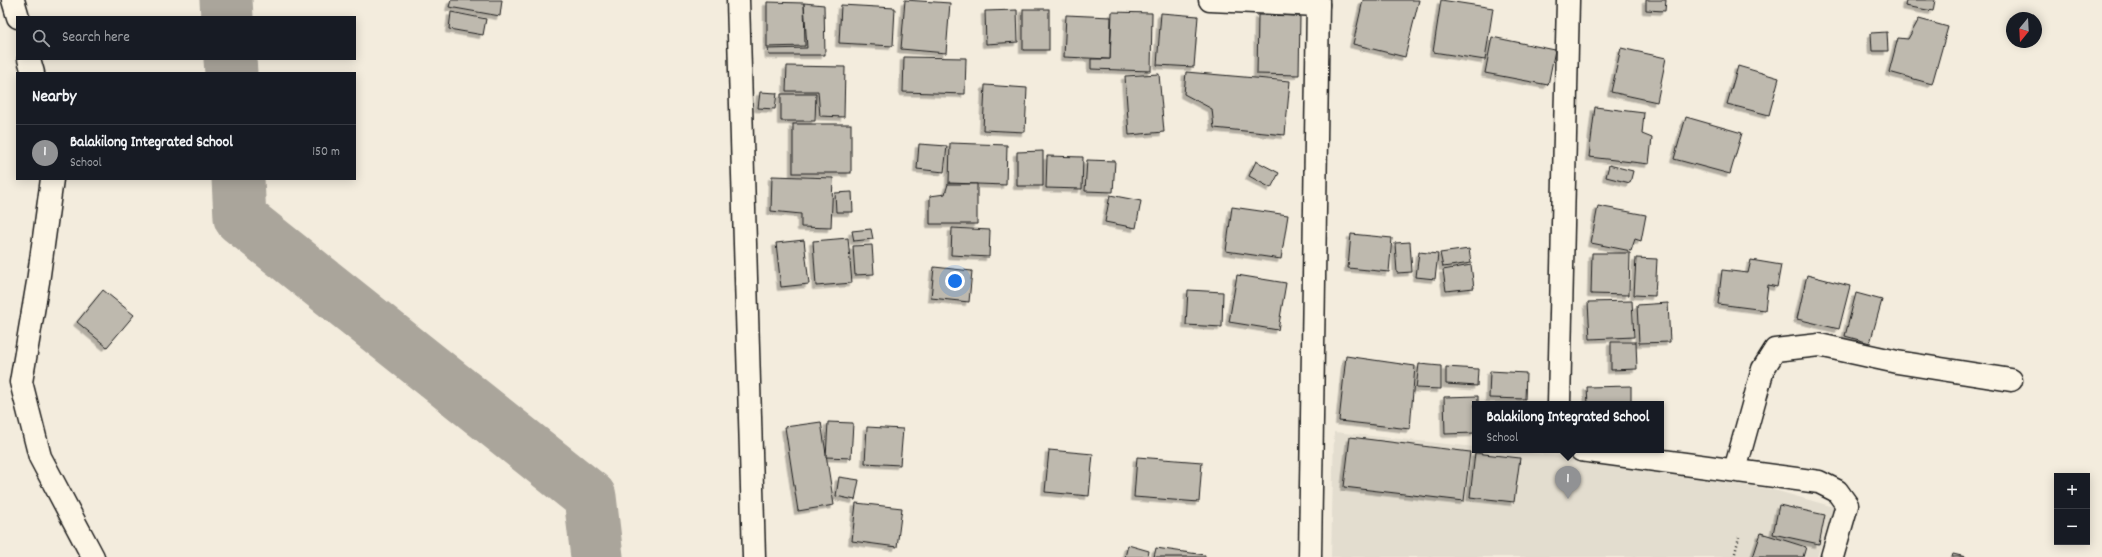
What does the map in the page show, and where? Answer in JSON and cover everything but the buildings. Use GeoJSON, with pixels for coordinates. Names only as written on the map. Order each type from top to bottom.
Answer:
{"type":"FeatureCollection","features":[{"type":"Feature","properties":{"kind":"street"},"geometry":{"type":"LineString","coordinates":[[13,0],[18,16]]}},
{"type":"Feature","properties":{"kind":"street"},"geometry":{"type":"LineString","coordinates":[[738,0],[754,557]]}},
{"type":"Feature","properties":{"kind":"street"},"geometry":{"type":"LineString","coordinates":[[1210,0],[1318,2],[1310,557]]}},
{"type":"Feature","properties":{"kind":"street"},"geometry":{"type":"LineString","coordinates":[[1559,401],[1568,0]]}},
{"type":"Feature","properties":{"kind":"street"},"geometry":{"type":"LineString","coordinates":[[29,60],[33,72]]}},
{"type":"Feature","properties":{"kind":"street"},"geometry":{"type":"LineString","coordinates":[[52,180],[38,282],[21,382],[40,457],[93,557]]}},
{"type":"Feature","properties":{"kind":"street"},"geometry":{"type":"LineString","coordinates":[[1735,470],[1763,369],[1775,350],[1819,345],[1898,362],[2011,380]]}},
{"type":"Feature","properties":{"kind":"street"},"geometry":{"type":"LineString","coordinates":[[1604,453],[1819,482],[1837,491],[1847,505],[1832,557]]}},
{"type":"Feature","properties":{"kind":"path"},"geometry":{"type":"LineString","coordinates":[[1734,557],[1739,537]]}},
{"type":"Feature","properties":{"kind":"shaded area"},"geometry":{"type":"Polygon","coordinates":[[[1334,432],[1472,447],[1472,453],[1529,453],[1603,461],[1774,490],[1834,507],[1817,557],[1331,557],[1334,432]]]}},
{"type":"Feature","properties":{"kind":"waterway"},"geometry":{"type":"LineString","coordinates":[[226,0],[227,16]]}},
{"type":"Feature","properties":{"kind":"waterway"},"geometry":{"type":"LineString","coordinates":[[230,60],[231,72]]}},
{"type":"Feature","properties":{"kind":"waterway"},"geometry":{"type":"LineString","coordinates":[[238,180],[240,218],[590,497],[597,557]]}},
{"type":"Feature","properties":{"kind":"place","name":"Balakilong Integrated School"},"geometry":{"type":"Point","coordinates":[1568,499]}}]}
